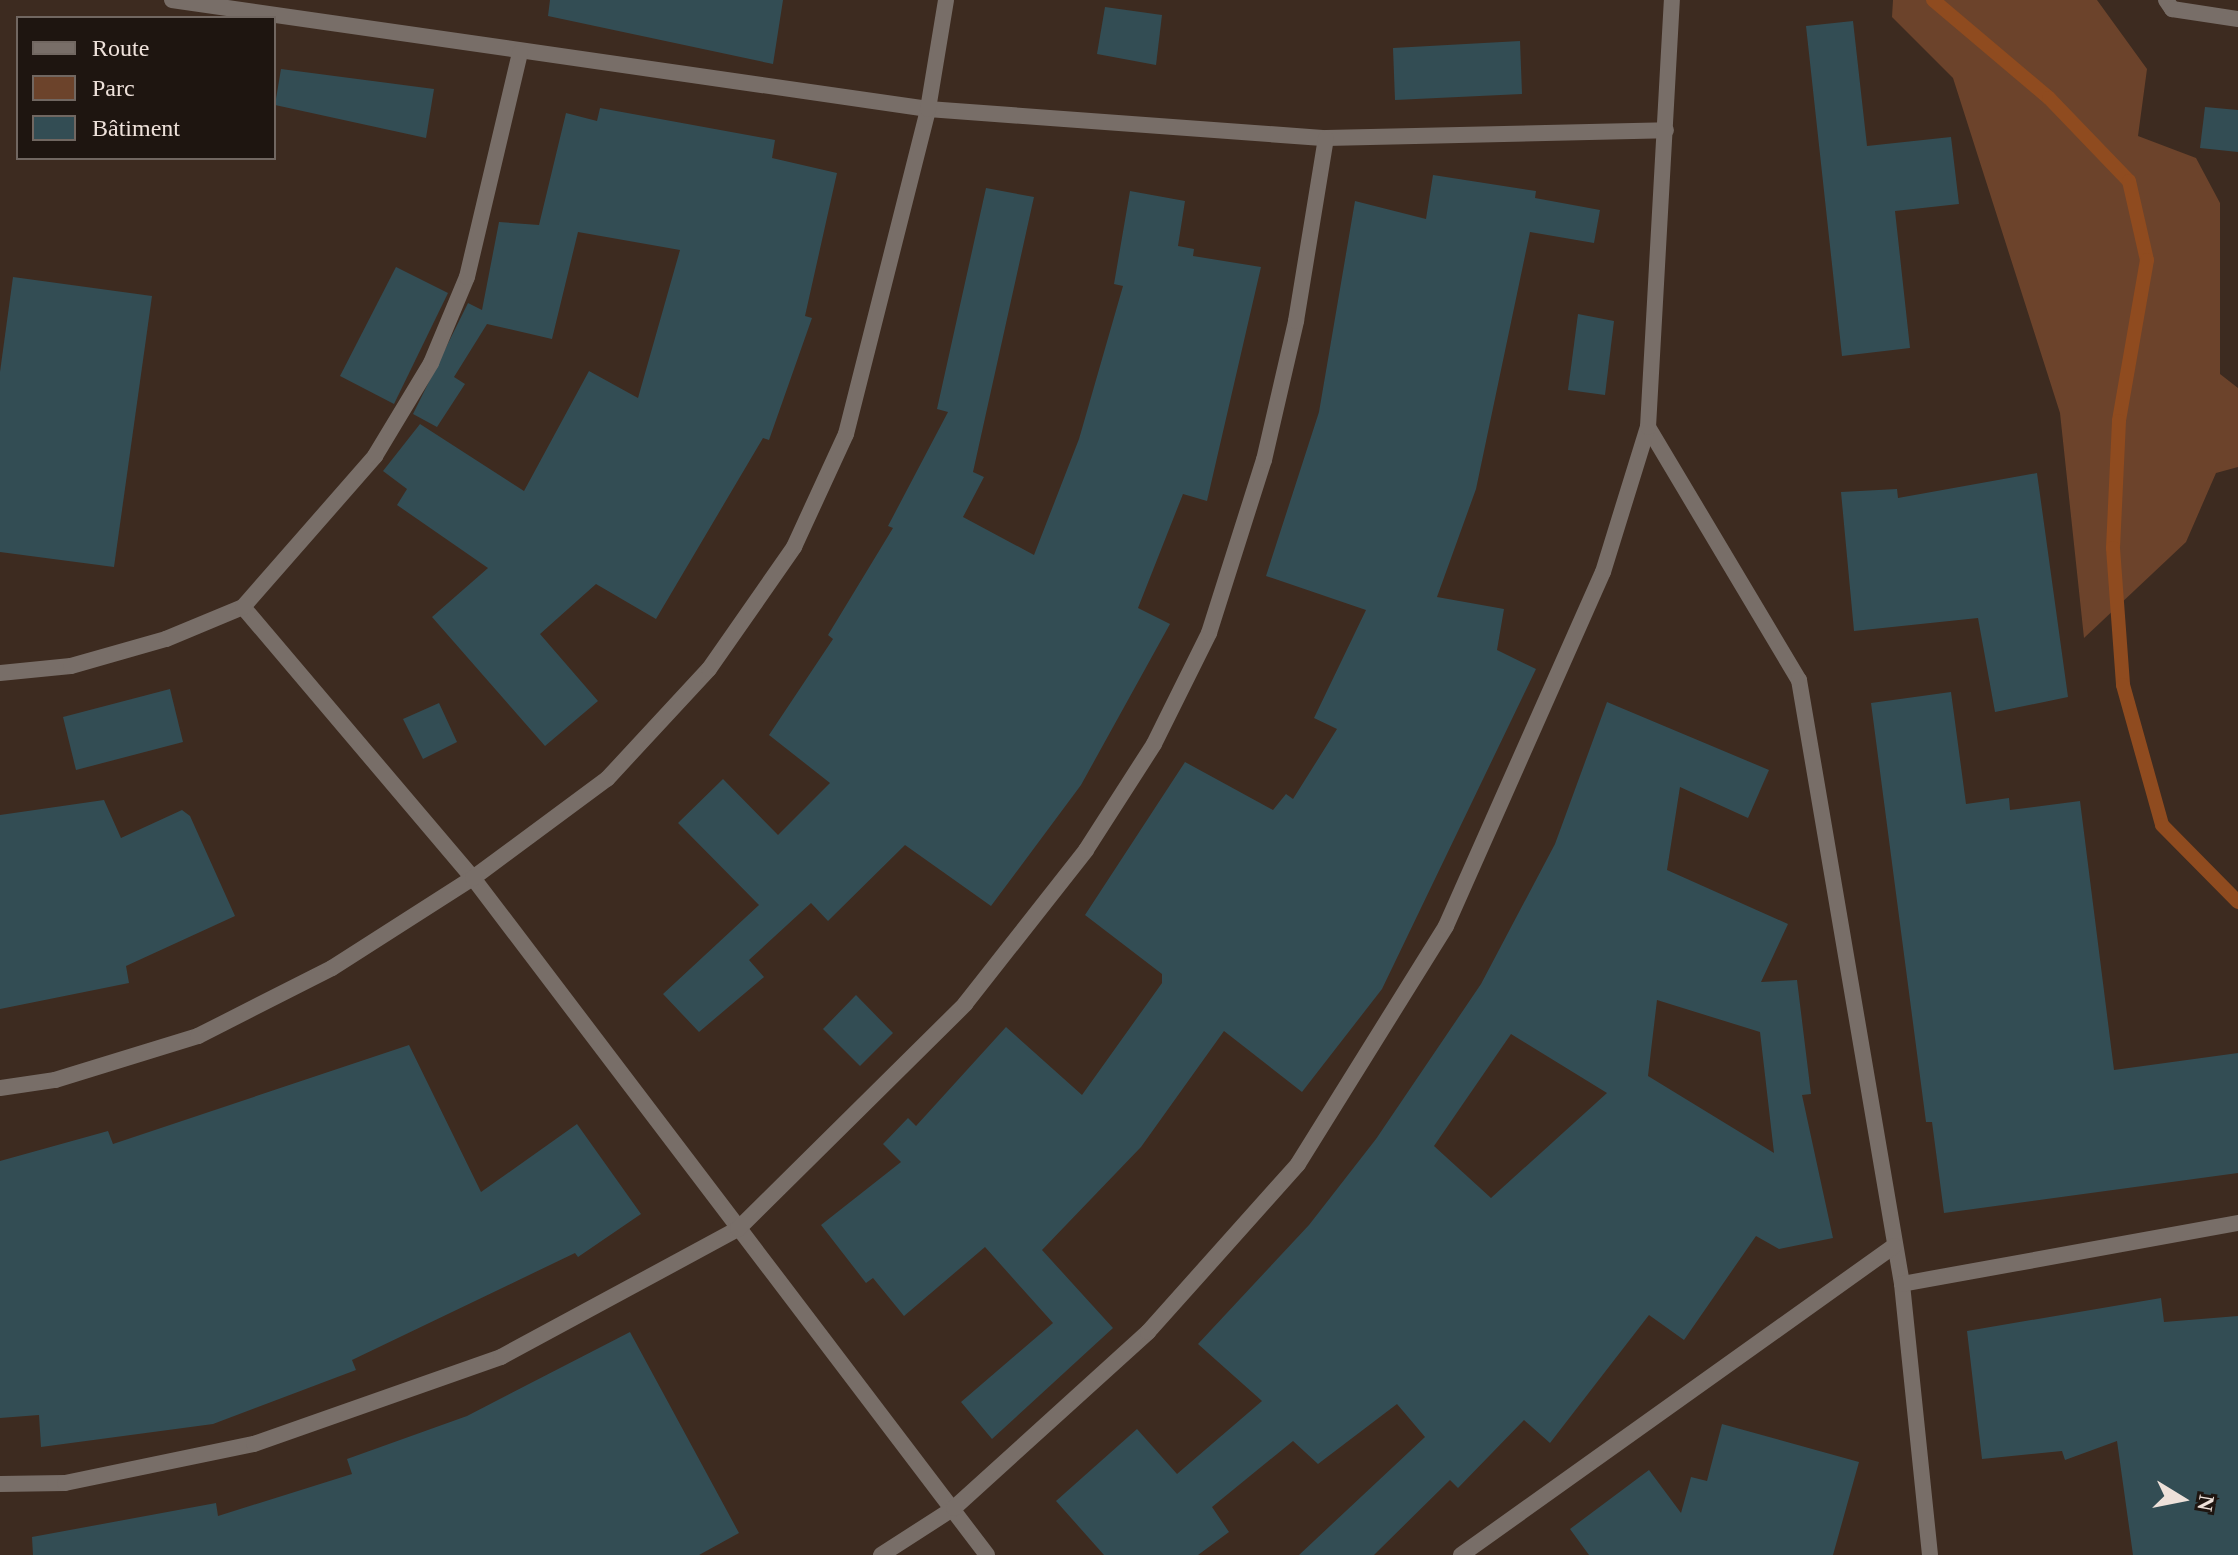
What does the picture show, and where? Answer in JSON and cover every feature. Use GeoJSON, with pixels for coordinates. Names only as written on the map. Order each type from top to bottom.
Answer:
{"type":"FeatureCollection","features":[{"type":"Feature","properties":{"kind":"street"},"geometry":{"type":"LineString","coordinates":[[172,0],[928,109],[1326,138],[1666,130]]}},
{"type":"Feature","properties":{"kind":"street"},"geometry":{"type":"LineString","coordinates":[[0,1088],[55,1080],[198,1036],[332,968],[473,878],[607,779],[709,669],[794,547],[846,434],[928,109],[946,0]]}},
{"type":"Feature","properties":{"kind":"street"},"geometry":{"type":"LineString","coordinates":[[881,1555],[954,1508],[1148,1332],[1298,1164],[1446,926],[1603,572],[1648,427],[1672,0]]}},
{"type":"Feature","properties":{"kind":"street"},"geometry":{"type":"LineString","coordinates":[[2166,0],[2172,9],[2238,19]]}},
{"type":"Feature","properties":{"kind":"street"},"geometry":{"type":"LineString","coordinates":[[0,673],[71,666],[166,639],[243,607],[375,456],[431,363],[467,277],[520,52]]}},
{"type":"Feature","properties":{"kind":"street"},"geometry":{"type":"LineString","coordinates":[[0,1484],[65,1483],[268,1439],[501,1357],[738,1229],[965,1004],[1086,850],[1154,744],[1209,633],[1264,460],[1296,321],[1326,138]]}},
{"type":"Feature","properties":{"kind":"street"},"geometry":{"type":"LineString","coordinates":[[1648,427],[1799,680],[1902,1284],[1930,1555]]}},
{"type":"Feature","properties":{"kind":"street"},"geometry":{"type":"LineString","coordinates":[[243,607],[473,878],[987,1555]]}},
{"type":"Feature","properties":{"kind":"street"},"geometry":{"type":"LineString","coordinates":[[1902,1284],[2238,1223]]}},
{"type":"Feature","properties":{"kind":"street"},"geometry":{"type":"LineString","coordinates":[[1461,1555],[1894,1246]]}},
{"type":"Feature","properties":{"kind":"green space"},"geometry":{"type":"Polygon","coordinates":[[[1893,0],[2097,0],[2147,69],[2138,136],[2196,158],[2220,203],[2220,374],[2238,388],[2238,467],[2216,473],[2186,542],[2084,638],[2060,413],[1953,78],[1892,17],[1893,0]]]}},
{"type":"Feature","properties":{"kind":"building"},"geometry":{"type":"Polygon","coordinates":[[[550,0],[783,0],[773,64],[548,16],[550,0]]]}},
{"type":"Feature","properties":{"kind":"building"},"geometry":{"type":"Polygon","coordinates":[[[1105,7],[1162,15],[1156,65],[1097,54],[1105,7]]]}},
{"type":"Feature","properties":{"kind":"building"},"geometry":{"type":"Polygon","coordinates":[[[1853,21],[1867,146],[1951,137],[1959,204],[1895,211],[1910,348],[1842,356],[1806,26],[1853,21]]]}},
{"type":"Feature","properties":{"kind":"building"},"geometry":{"type":"Polygon","coordinates":[[[1520,41],[1522,94],[1395,100],[1393,48],[1520,41]]]}},
{"type":"Feature","properties":{"kind":"building"},"geometry":{"type":"Polygon","coordinates":[[[281,69],[434,89],[426,138],[276,105],[281,69]]]}},
{"type":"Feature","properties":{"kind":"building"},"geometry":{"type":"Polygon","coordinates":[[[2205,107],[2238,110],[2238,152],[2200,148],[2205,107]]]}},
{"type":"Feature","properties":{"kind":"building"},"geometry":{"type":"Polygon","coordinates":[[[600,108],[775,140],[772,158],[837,173],[805,316],[812,318],[769,440],[763,438],[656,619],[596,584],[540,634],[598,701],[545,746],[432,617],[488,568],[397,505],[407,489],[383,471],[420,424],[524,491],[589,371],[638,398],[680,250],[578,232],[552,339],[487,324],[454,377],[465,384],[437,427],[413,414],[468,303],[482,310],[499,222],[539,225],[566,113],[597,121],[600,108]]]}},
{"type":"Feature","properties":{"kind":"building"},"geometry":{"type":"Polygon","coordinates":[[[1433,175],[1536,191],[1535,198],[1600,210],[1594,243],[1530,232],[1476,489],[1437,597],[1504,609],[1497,650],[1536,669],[1382,989],[1302,1092],[1224,1031],[1141,1147],[1042,1250],[1113,1328],[992,1439],[961,1402],[1053,1323],[985,1247],[904,1316],[873,1278],[866,1283],[821,1225],[901,1162],[883,1144],[908,1118],[916,1126],[1006,1027],[1082,1095],[1162,983],[1162,974],[1085,915],[1185,762],[1273,810],[1286,794],[1293,799],[1337,729],[1314,718],[1366,610],[1266,576],[1319,412],[1355,201],[1426,219],[1433,175]]]}},
{"type":"Feature","properties":{"kind":"building"},"geometry":{"type":"Polygon","coordinates":[[[986,188],[1034,197],[973,472],[984,477],[963,517],[1034,555],[1079,439],[1123,286],[1114,284],[1130,191],[1185,201],[1178,246],[1194,249],[1193,256],[1261,267],[1207,501],[1183,494],[1138,608],[1170,624],[1081,785],[991,906],[905,845],[828,921],[811,903],[749,960],[764,977],[699,1032],[663,994],[759,905],[678,823],[723,779],[778,835],[830,783],[769,735],[833,639],[828,635],[893,528],[888,526],[948,412],[937,409],[986,188]]]}},
{"type":"Feature","properties":{"kind":"building"},"geometry":{"type":"Polygon","coordinates":[[[396,267],[448,293],[394,404],[340,376],[396,267]]]}},
{"type":"Feature","properties":{"kind":"building"},"geometry":{"type":"Polygon","coordinates":[[[13,277],[152,296],[114,567],[0,552],[0,372],[13,277]]]}},
{"type":"Feature","properties":{"kind":"building"},"geometry":{"type":"Polygon","coordinates":[[[1578,314],[1614,321],[1605,395],[1568,390],[1578,314]]]}},
{"type":"Feature","properties":{"kind":"building"},"geometry":{"type":"Polygon","coordinates":[[[2037,473],[2068,697],[1995,712],[1978,618],[1854,631],[1841,492],[1897,489],[1898,498],[2037,473]]]}},
{"type":"Feature","properties":{"kind":"building"},"geometry":{"type":"Polygon","coordinates":[[[170,689],[183,742],[76,770],[63,717],[170,689]]]}},
{"type":"Feature","properties":{"kind":"building"},"geometry":{"type":"Polygon","coordinates":[[[1951,692],[1966,804],[2009,798],[2010,810],[2080,801],[2114,1070],[2238,1053],[2238,1173],[1944,1213],[1932,1122],[1926,1122],[1871,703],[1951,692]]]}},
{"type":"Feature","properties":{"kind":"building"},"geometry":{"type":"Polygon","coordinates":[[[1607,702],[1769,770],[1748,818],[1680,787],[1667,870],[1788,924],[1761,982],[1797,980],[1811,1094],[1802,1095],[1833,1238],[1779,1249],[1756,1236],[1684,1340],[1649,1315],[1550,1443],[1524,1420],[1458,1488],[1450,1480],[1374,1555],[1299,1555],[1425,1437],[1397,1404],[1318,1464],[1293,1441],[1212,1507],[1229,1532],[1198,1555],[1104,1555],[1056,1501],[1137,1429],[1177,1474],[1262,1401],[1198,1344],[1309,1225],[1376,1139],[1481,984],[1555,844],[1607,702]],[[1657,1000],[1648,1076],[1774,1153],[1760,1032],[1657,1000]],[[1511,1034],[1434,1146],[1491,1198],[1607,1093],[1511,1034]]]}},
{"type":"Feature","properties":{"kind":"building"},"geometry":{"type":"Polygon","coordinates":[[[439,703],[457,742],[423,759],[403,719],[439,703]]]}},
{"type":"Feature","properties":{"kind":"building"},"geometry":{"type":"Polygon","coordinates":[[[104,800],[121,838],[182,810],[190,816],[235,916],[126,966],[129,983],[0,1009],[0,815],[104,800]]]}},
{"type":"Feature","properties":{"kind":"building"},"geometry":{"type":"Polygon","coordinates":[[[856,995],[893,1033],[860,1066],[823,1029],[856,995]]]}},
{"type":"Feature","properties":{"kind":"building"},"geometry":{"type":"Polygon","coordinates":[[[409,1045],[481,1192],[577,1124],[641,1214],[578,1257],[575,1253],[352,1360],[356,1370],[213,1424],[41,1447],[39,1415],[0,1418],[0,1161],[108,1131],[113,1144],[409,1045]]]}},
{"type":"Feature","properties":{"kind":"building"},"geometry":{"type":"Polygon","coordinates":[[[2161,1298],[2164,1322],[2238,1316],[2238,1555],[2133,1555],[2117,1441],[2065,1460],[2062,1451],[1982,1459],[1967,1331],[2161,1298]]]}},
{"type":"Feature","properties":{"kind":"building"},"geometry":{"type":"Polygon","coordinates":[[[630,1332],[739,1533],[699,1555],[33,1555],[32,1537],[216,1503],[218,1516],[352,1474],[347,1459],[467,1416],[630,1332]]]}},
{"type":"Feature","properties":{"kind":"building"},"geometry":{"type":"Polygon","coordinates":[[[1722,1424],[1859,1462],[1833,1555],[1589,1555],[1570,1529],[1649,1470],[1681,1513],[1691,1477],[1707,1481],[1722,1424]]]}},
{"type":"Feature","properties":{"kind":"waterway"},"geometry":{"type":"LineString","coordinates":[[1933,0],[2049,98],[2129,181],[2147,260],[2119,421],[2113,548],[2123,685],[2162,825],[2238,902]]}}]}
